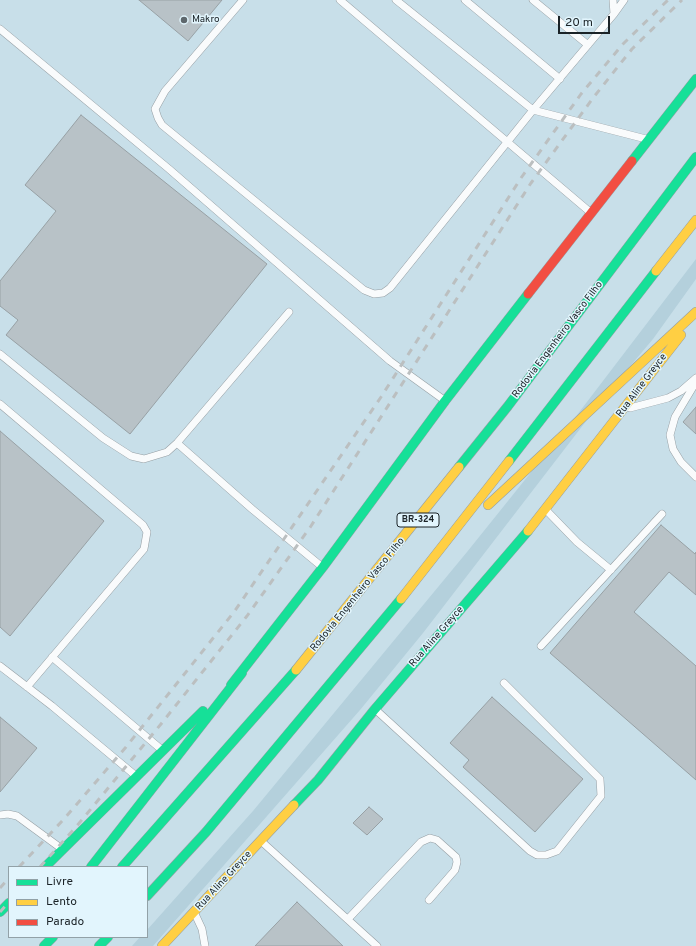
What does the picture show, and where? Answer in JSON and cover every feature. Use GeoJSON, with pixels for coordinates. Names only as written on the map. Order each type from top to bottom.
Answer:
{"type":"FeatureCollection","features":[{"type":"Feature","properties":{"kind":"main road"},"geometry":{"type":"LineString","coordinates":[[92,866],[323,568],[446,401],[696,79]]}},
{"type":"Feature","properties":{"kind":"main road","name":"Rodovia Engenheiro Vasco Filho"},"geometry":{"type":"LineString","coordinates":[[123,866],[310,655],[508,406],[696,157]]}},
{"type":"Feature","properties":{"kind":"main road"},"geometry":{"type":"LineString","coordinates":[[148,895],[211,826],[443,546],[696,220]]}},
{"type":"Feature","properties":{"kind":"main road"},"geometry":{"type":"LineString","coordinates":[[443,546],[696,313]]}},
{"type":"Feature","properties":{"kind":"main road","name":"Rua Aline Greyce"},"geometry":{"type":"LineString","coordinates":[[162,946],[318,780],[374,709],[546,510],[696,313]]}},
{"type":"Feature","properties":{"kind":"main road"},"geometry":{"type":"LineString","coordinates":[[46,866],[242,673]]}},
{"type":"Feature","properties":{"kind":"main road"},"geometry":{"type":"LineString","coordinates":[[0,912],[8,904]]}},
{"type":"Feature","properties":{"kind":"main road"},"geometry":{"type":"LineString","coordinates":[[44,946],[52,938]]}},
{"type":"Feature","properties":{"kind":"main road"},"geometry":{"type":"LineString","coordinates":[[99,946],[107,938]]}},
{"type":"Feature","properties":{"kind":"lane"},"geometry":{"type":"LineString","coordinates":[[243,0],[158,101],[156,109],[158,118],[162,125],[364,290],[374,294],[382,293],[390,288],[533,110],[614,14],[624,0]]}},
{"type":"Feature","properties":{"kind":"lane"},"geometry":{"type":"LineString","coordinates":[[340,0],[508,141],[592,214]]}},
{"type":"Feature","properties":{"kind":"lane"},"geometry":{"type":"LineString","coordinates":[[396,0],[533,110],[648,139]]}},
{"type":"Feature","properties":{"kind":"lane"},"geometry":{"type":"LineString","coordinates":[[465,0],[560,78]]}},
{"type":"Feature","properties":{"kind":"lane"},"geometry":{"type":"LineString","coordinates":[[533,0],[588,45]]}},
{"type":"Feature","properties":{"kind":"lane"},"geometry":{"type":"LineString","coordinates":[[613,0],[614,14]]}},
{"type":"Feature","properties":{"kind":"lane"},"geometry":{"type":"LineString","coordinates":[[0,29],[169,169],[390,361],[446,401]]}},
{"type":"Feature","properties":{"kind":"lane"},"geometry":{"type":"LineString","coordinates":[[0,354],[103,438],[131,456],[144,459],[167,452],[177,443],[289,312]]}},
{"type":"Feature","properties":{"kind":"lane"},"geometry":{"type":"LineString","coordinates":[[624,409],[668,398],[681,391],[696,378]]}},
{"type":"Feature","properties":{"kind":"lane"},"geometry":{"type":"LineString","coordinates":[[696,382],[675,417],[670,435],[673,449],[681,462],[696,477]]}},
{"type":"Feature","properties":{"kind":"lane"},"geometry":{"type":"LineString","coordinates":[[0,404],[143,525],[147,532],[144,549],[27,687]]}},
{"type":"Feature","properties":{"kind":"lane"},"geometry":{"type":"LineString","coordinates":[[177,443],[252,509],[323,568]]}},
{"type":"Feature","properties":{"kind":"lane"},"geometry":{"type":"LineString","coordinates":[[546,510],[577,542],[610,570]]}},
{"type":"Feature","properties":{"kind":"lane"},"geometry":{"type":"LineString","coordinates":[[541,646],[662,514]]}},
{"type":"Feature","properties":{"kind":"lane"},"geometry":{"type":"LineString","coordinates":[[52,657],[162,751]]}},
{"type":"Feature","properties":{"kind":"lane"},"geometry":{"type":"LineString","coordinates":[[0,666],[136,776]]}},
{"type":"Feature","properties":{"kind":"lane"},"geometry":{"type":"LineString","coordinates":[[374,709],[530,851],[537,855],[546,855],[557,851],[601,796],[600,779],[504,683]]}},
{"type":"Feature","properties":{"kind":"lane"},"geometry":{"type":"LineString","coordinates":[[0,816],[8,814],[17,816],[63,849]]}},
{"type":"Feature","properties":{"kind":"lane"},"geometry":{"type":"LineString","coordinates":[[348,919],[421,842],[430,838],[437,840],[456,857],[457,862],[455,870],[429,900]]}},
{"type":"Feature","properties":{"kind":"lane"},"geometry":{"type":"LineString","coordinates":[[261,841],[377,946]]}},
{"type":"Feature","properties":{"kind":"lane"},"geometry":{"type":"LineString","coordinates":[[195,912],[202,929],[205,946]]}},
{"type":"Feature","properties":{"kind":"shaded area"},"geometry":{"type":"Polygon","coordinates":[[[0,0],[696,0],[696,946],[0,946],[0,0]]]}},
{"type":"Feature","properties":{"kind":"shaded area"},"geometry":{"type":"Polygon","coordinates":[[[696,259],[696,279],[653,339],[610,390],[423,633],[360,710],[153,946],[132,946],[139,938],[148,938],[148,929],[253,811],[467,552],[577,415],[696,259]]]}},
{"type":"Feature","properties":{"kind":"building","name":"Makro"},"geometry":{"type":"Polygon","coordinates":[[[139,0],[222,0],[188,41],[139,0]]]}},
{"type":"Feature","properties":{"kind":"building"},"geometry":{"type":"Polygon","coordinates":[[[81,115],[267,264],[130,434],[6,335],[18,320],[0,306],[0,281],[56,211],[25,185],[81,115]]]}},
{"type":"Feature","properties":{"kind":"building"},"geometry":{"type":"Polygon","coordinates":[[[696,407],[696,434],[683,422],[696,407]]]}},
{"type":"Feature","properties":{"kind":"building"},"geometry":{"type":"Polygon","coordinates":[[[0,431],[104,521],[10,636],[0,627],[0,431]]]}},
{"type":"Feature","properties":{"kind":"building"},"geometry":{"type":"Polygon","coordinates":[[[661,525],[695,554],[696,552],[696,595],[669,572],[634,612],[696,666],[696,780],[550,653],[661,525]]]}},
{"type":"Feature","properties":{"kind":"building"},"geometry":{"type":"Polygon","coordinates":[[[492,697],[583,779],[535,832],[463,767],[469,760],[450,743],[492,697]]]}},
{"type":"Feature","properties":{"kind":"building"},"geometry":{"type":"Polygon","coordinates":[[[0,717],[37,748],[0,792],[0,717]]]}},
{"type":"Feature","properties":{"kind":"building"},"geometry":{"type":"Polygon","coordinates":[[[369,807],[383,819],[367,835],[353,823],[369,807]]]}},
{"type":"Feature","properties":{"kind":"building"},"geometry":{"type":"Polygon","coordinates":[[[297,902],[343,946],[255,946],[297,902]]]}},
{"type":"Feature","properties":{"kind":"railway"},"geometry":{"type":"LineString","coordinates":[[20,866],[64,819],[126,747],[234,612],[381,397],[521,178],[581,94],[623,44],[668,0]]}},
{"type":"Feature","properties":{"kind":"railway"},"geometry":{"type":"LineString","coordinates":[[41,866],[76,827],[161,724],[247,616],[311,526],[531,183],[593,98],[632,49],[682,0]]}},
{"type":"Feature","properties":{"kind":"railway"},"geometry":{"type":"LineString","coordinates":[[0,888],[8,879]]}},
{"type":"Feature","properties":{"kind":"railway"},"geometry":{"type":"LineString","coordinates":[[0,912],[8,903]]}},
{"type":"Feature","properties":{"kind":"traffic: fast"},"geometry":{"type":"LineString","coordinates":[[632,161],[696,79]]}},
{"type":"Feature","properties":{"kind":"traffic: fast"},"geometry":{"type":"LineString","coordinates":[[459,467],[508,406],[696,157]]}},
{"type":"Feature","properties":{"kind":"traffic: fast"},"geometry":{"type":"LineString","coordinates":[[509,461],[656,271]]}},
{"type":"Feature","properties":{"kind":"traffic: fast"},"geometry":{"type":"LineString","coordinates":[[231,685],[323,567],[445,401],[528,294]]}},
{"type":"Feature","properties":{"kind":"traffic: fast"},"geometry":{"type":"LineString","coordinates":[[294,805],[318,780],[375,709],[528,531]]}},
{"type":"Feature","properties":{"kind":"traffic: fast"},"geometry":{"type":"LineString","coordinates":[[148,895],[206,832],[401,599]]}},
{"type":"Feature","properties":{"kind":"traffic: fast"},"geometry":{"type":"LineString","coordinates":[[123,866],[296,670]]}},
{"type":"Feature","properties":{"kind":"traffic: fast"},"geometry":{"type":"LineString","coordinates":[[92,866],[242,673]]}},
{"type":"Feature","properties":{"kind":"traffic: fast"},"geometry":{"type":"LineString","coordinates":[[46,866],[203,711]]}},
{"type":"Feature","properties":{"kind":"traffic: fast"},"geometry":{"type":"LineString","coordinates":[[0,912],[8,904]]}},
{"type":"Feature","properties":{"kind":"traffic: fast"},"geometry":{"type":"LineString","coordinates":[[44,946],[52,938]]}},
{"type":"Feature","properties":{"kind":"traffic: fast"},"geometry":{"type":"LineString","coordinates":[[99,946],[107,938]]}},
{"type":"Feature","properties":{"kind":"traffic: slow"},"geometry":{"type":"LineString","coordinates":[[656,271],[696,220]]}},
{"type":"Feature","properties":{"kind":"traffic: slow"},"geometry":{"type":"LineString","coordinates":[[488,505],[696,312]]}},
{"type":"Feature","properties":{"kind":"traffic: slow"},"geometry":{"type":"LineString","coordinates":[[528,531],[681,335]]}},
{"type":"Feature","properties":{"kind":"traffic: slow"},"geometry":{"type":"LineString","coordinates":[[401,599],[509,461]]}},
{"type":"Feature","properties":{"kind":"traffic: slow"},"geometry":{"type":"LineString","coordinates":[[296,670],[459,467]]}},
{"type":"Feature","properties":{"kind":"traffic: slow"},"geometry":{"type":"LineString","coordinates":[[162,946],[294,805]]}},
{"type":"Feature","properties":{"kind":"traffic: jam"},"geometry":{"type":"LineString","coordinates":[[528,294],[632,161]]}},
{"type":"Feature","properties":{"kind":"place","name":"Makro"},"geometry":{"type":"Point","coordinates":[184,20]}}]}
